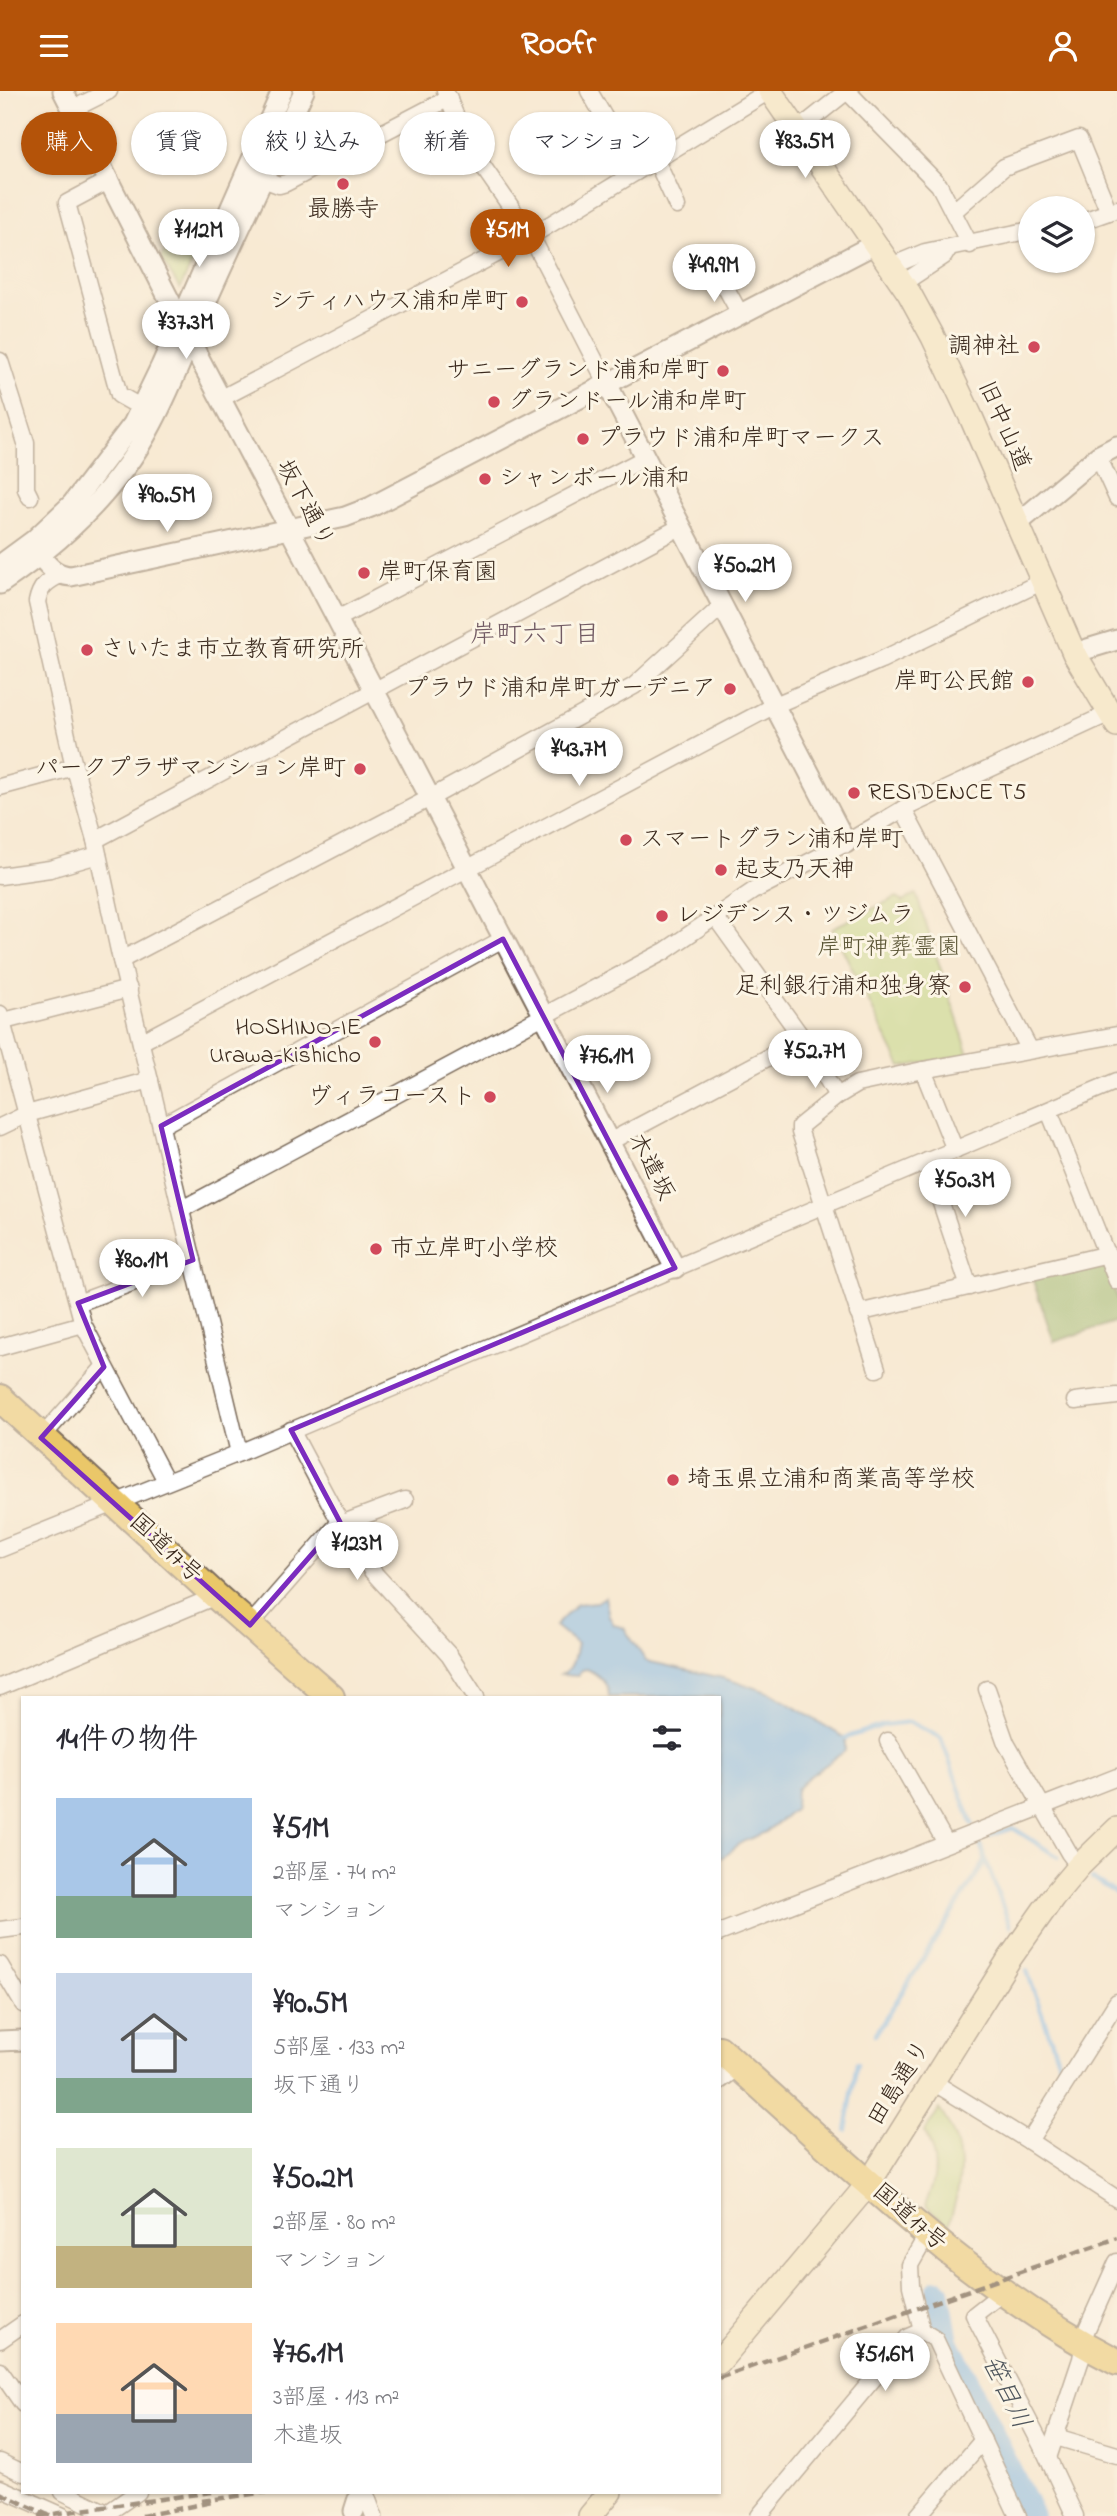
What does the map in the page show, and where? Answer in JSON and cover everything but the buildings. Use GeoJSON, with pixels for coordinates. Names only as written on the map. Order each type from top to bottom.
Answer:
{"type":"FeatureCollection","features":[{"type":"Feature","properties":{"kind":"highway","name":"国道17号"},"geometry":{"type":"LineString","coordinates":[[0,1398],[41,1438],[330,1696]]}},
{"type":"Feature","properties":{"kind":"highway","name":"国道17号"},"geometry":{"type":"LineString","coordinates":[[725,2064],[928,2235],[1002,2293],[1083,2345],[1117,2362]]}},
{"type":"Feature","properties":{"kind":"main road","name":"旧中山道"},"geometry":{"type":"LineString","coordinates":[[769,91],[798,129],[897,275],[933,337],[1074,653],[1113,719]]}},
{"type":"Feature","properties":{"kind":"main road","name":"田島通り"},"geometry":{"type":"LineString","coordinates":[[721,2360],[869,2183],[1008,1961],[1053,1897],[1079,1866],[1117,1829]]}},
{"type":"Feature","properties":{"kind":"main road"},"geometry":{"type":"LineString","coordinates":[[590,2516],[608,2494]]}},
{"type":"Feature","properties":{"kind":"street","name":"坂下通り"},"geometry":{"type":"LineString","coordinates":[[63,91],[220,399],[503,940]]}},
{"type":"Feature","properties":{"kind":"street"},"geometry":{"type":"LineString","coordinates":[[73,109],[109,91]]}},
{"type":"Feature","properties":{"kind":"street"},"geometry":{"type":"LineString","coordinates":[[0,584],[40,556],[79,522],[127,464],[156,417],[185,331],[282,91]]}},
{"type":"Feature","properties":{"kind":"street"},"geometry":{"type":"LineString","coordinates":[[0,565],[34,540],[72,504],[107,461],[142,408],[263,179],[304,91]]}},
{"type":"Feature","properties":{"kind":"street"},"geometry":{"type":"LineString","coordinates":[[589,91],[601,112]]}},
{"type":"Feature","properties":{"kind":"street"},"geometry":{"type":"LineString","coordinates":[[676,148],[769,91]]}},
{"type":"Feature","properties":{"kind":"street"},"geometry":{"type":"LineString","coordinates":[[798,129],[847,91],[939,185],[970,245]]}},
{"type":"Feature","properties":{"kind":"street"},"geometry":{"type":"LineString","coordinates":[[263,179],[279,185],[286,183],[447,95],[468,145],[531,236],[846,843]]}},
{"type":"Feature","properties":{"kind":"street"},"geometry":{"type":"LineString","coordinates":[[953,212],[1004,167],[1079,139],[1113,210],[1095,217]]}},
{"type":"Feature","properties":{"kind":"street"},"geometry":{"type":"LineString","coordinates":[[220,399],[531,236],[631,175]]}},
{"type":"Feature","properties":{"kind":"street"},"geometry":{"type":"LineString","coordinates":[[663,175],[677,205]]}},
{"type":"Feature","properties":{"kind":"street"},"geometry":{"type":"LineString","coordinates":[[110,180],[67,203],[119,395],[142,408]]}},
{"type":"Feature","properties":{"kind":"street"},"geometry":{"type":"LineString","coordinates":[[897,275],[918,255],[1018,232]]}},
{"type":"Feature","properties":{"kind":"street"},"geometry":{"type":"LineString","coordinates":[[40,556],[60,575],[71,576],[345,517],[372,507],[875,244]]}},
{"type":"Feature","properties":{"kind":"street"},"geometry":{"type":"LineString","coordinates":[[720,277],[740,314]]}},
{"type":"Feature","properties":{"kind":"street"},"geometry":{"type":"LineString","coordinates":[[0,361],[26,443],[26,489],[30,497]]}},
{"type":"Feature","properties":{"kind":"street"},"geometry":{"type":"LineString","coordinates":[[1017,524],[1098,456],[1117,446]]}},
{"type":"Feature","properties":{"kind":"street"},"geometry":{"type":"LineString","coordinates":[[1098,456],[1117,498]]}},
{"type":"Feature","properties":{"kind":"street"},"geometry":{"type":"LineString","coordinates":[[337,619],[645,458]]}},
{"type":"Feature","properties":{"kind":"street"},"geometry":{"type":"LineString","coordinates":[[0,876],[50,869],[97,848],[375,692],[682,526]]}},
{"type":"Feature","properties":{"kind":"street"},"geometry":{"type":"LineString","coordinates":[[60,575],[45,583],[37,602],[74,767],[97,848],[121,960],[239,1453]]}},
{"type":"Feature","properties":{"kind":"street"},"geometry":{"type":"LineString","coordinates":[[141,1042],[775,705],[881,660],[1041,582]]}},
{"type":"Feature","properties":{"kind":"street"},"geometry":{"type":"LineString","coordinates":[[121,960],[429,798],[634,686],[723,605]]}},
{"type":"Feature","properties":{"kind":"street"},"geometry":{"type":"LineString","coordinates":[[1074,653],[1117,640]]}},
{"type":"Feature","properties":{"kind":"street"},"geometry":{"type":"LineString","coordinates":[[182,1209],[665,951],[753,891],[846,843],[903,809],[1113,719]]}},
{"type":"Feature","properties":{"kind":"street"},"geometry":{"type":"LineString","coordinates":[[0,787],[74,767]]}},
{"type":"Feature","properties":{"kind":"street"},"geometry":{"type":"LineString","coordinates":[[903,809],[1030,1050]]}},
{"type":"Feature","properties":{"kind":"street"},"geometry":{"type":"LineString","coordinates":[[716,918],[803,1039],[837,1096]]}},
{"type":"Feature","properties":{"kind":"street"},"geometry":{"type":"LineString","coordinates":[[162,1126],[503,940]]}},
{"type":"Feature","properties":{"kind":"street","name":"木遣坂"},"geometry":{"type":"LineString","coordinates":[[503,940],[675,1268]]}},
{"type":"Feature","properties":{"kind":"street"},"geometry":{"type":"LineString","coordinates":[[129,989],[1,1019],[83,1324],[166,1482]]}},
{"type":"Feature","properties":{"kind":"street"},"geometry":{"type":"LineString","coordinates":[[877,1369],[822,1205],[800,1126],[837,1096],[857,1084],[1117,1035]]}},
{"type":"Feature","properties":{"kind":"street"},"geometry":{"type":"LineString","coordinates":[[609,1142],[803,1039]]}},
{"type":"Feature","properties":{"kind":"street"},"geometry":{"type":"LineString","coordinates":[[923,1070],[955,1150]]}},
{"type":"Feature","properties":{"kind":"street"},"geometry":{"type":"LineString","coordinates":[[0,1127],[27,1114],[150,1080]]}},
{"type":"Feature","properties":{"kind":"street"},"geometry":{"type":"LineString","coordinates":[[0,1549],[239,1453],[1117,1081]]}},
{"type":"Feature","properties":{"kind":"street"},"geometry":{"type":"LineString","coordinates":[[1049,1111],[1117,1280]]}},
{"type":"Feature","properties":{"kind":"street"},"geometry":{"type":"LineString","coordinates":[[927,1161],[969,1287]]}},
{"type":"Feature","properties":{"kind":"street"},"geometry":{"type":"LineString","coordinates":[[858,1313],[1108,1254]]}},
{"type":"Feature","properties":{"kind":"street"},"geometry":{"type":"LineString","coordinates":[[78,1303],[193,1260]]}},
{"type":"Feature","properties":{"kind":"street"},"geometry":{"type":"LineString","coordinates":[[0,1347],[83,1324]]}},
{"type":"Feature","properties":{"kind":"street"},"geometry":{"type":"LineString","coordinates":[[41,1438],[104,1367]]}},
{"type":"Feature","properties":{"kind":"street"},"geometry":{"type":"LineString","coordinates":[[1075,1401],[1117,1397]]}},
{"type":"Feature","properties":{"kind":"street"},"geometry":{"type":"LineString","coordinates":[[291,1430],[341,1523],[372,1571],[449,1655],[474,1696]]}},
{"type":"Feature","properties":{"kind":"street"},"geometry":{"type":"LineString","coordinates":[[250,1625],[341,1523],[405,1500]]}},
{"type":"Feature","properties":{"kind":"street"},"geometry":{"type":"LineString","coordinates":[[3,1679],[216,1596]]}},
{"type":"Feature","properties":{"kind":"street"},"geometry":{"type":"LineString","coordinates":[[986,1689],[1006,1743],[1079,1866]]}},
{"type":"Feature","properties":{"kind":"street"},"geometry":{"type":"LineString","coordinates":[[888,1741],[946,1843]]}},
{"type":"Feature","properties":{"kind":"street"},"geometry":{"type":"LineString","coordinates":[[721,1932],[1117,1777]]}},
{"type":"Feature","properties":{"kind":"street"},"geometry":{"type":"LineString","coordinates":[[0,1930],[21,1927]]}},
{"type":"Feature","properties":{"kind":"street"},"geometry":{"type":"LineString","coordinates":[[0,1965],[21,2001]]}},
{"type":"Feature","properties":{"kind":"street"},"geometry":{"type":"LineString","coordinates":[[1029,2141],[1117,2001]]}},
{"type":"Feature","properties":{"kind":"street"},"geometry":{"type":"LineString","coordinates":[[0,2041],[21,2040]]}},
{"type":"Feature","properties":{"kind":"street"},"geometry":{"type":"LineString","coordinates":[[933,2083],[1029,2141],[1117,2199]]}},
{"type":"Feature","properties":{"kind":"street"},"geometry":{"type":"LineString","coordinates":[[928,2235],[910,2265],[911,2286],[922,2331],[936,2339],[1018,2516]]}},
{"type":"Feature","properties":{"kind":"street"},"geometry":{"type":"LineString","coordinates":[[1048,2458],[1081,2360],[1086,2331],[1117,2262]]}},
{"type":"Feature","properties":{"kind":"street"},"geometry":{"type":"LineString","coordinates":[[1002,2293],[974,2315],[1075,2516]]}},
{"type":"Feature","properties":{"kind":"street"},"geometry":{"type":"LineString","coordinates":[[0,2340],[21,2325]]}},
{"type":"Feature","properties":{"kind":"street"},"geometry":{"type":"LineString","coordinates":[[758,2516],[908,2337],[922,2331]]}},
{"type":"Feature","properties":{"kind":"street"},"geometry":{"type":"LineString","coordinates":[[0,2371],[21,2401]]}},
{"type":"Feature","properties":{"kind":"street"},"geometry":{"type":"LineString","coordinates":[[1056,2437],[1117,2455]]}},
{"type":"Feature","properties":{"kind":"street"},"geometry":{"type":"LineString","coordinates":[[918,2516],[983,2439]]}},
{"type":"Feature","properties":{"kind":"street"},"geometry":{"type":"LineString","coordinates":[[0,2462],[21,2472]]}},
{"type":"Feature","properties":{"kind":"street"},"geometry":{"type":"LineString","coordinates":[[0,2488],[62,2516]]}},
{"type":"Feature","properties":{"kind":"street"},"geometry":{"type":"LineString","coordinates":[[67,2494],[101,2512]]}},
{"type":"Feature","properties":{"kind":"street"},"geometry":{"type":"LineString","coordinates":[[85,2494],[101,2512]]}},
{"type":"Feature","properties":{"kind":"street"},"geometry":{"type":"LineString","coordinates":[[101,2512],[134,2494]]}},
{"type":"Feature","properties":{"kind":"street"},"geometry":{"type":"LineString","coordinates":[[351,2513],[362,2494]]}},
{"type":"Feature","properties":{"kind":"street"},"geometry":{"type":"LineString","coordinates":[[364,2494],[374,2516]]}},
{"type":"Feature","properties":{"kind":"highlighted area"},"geometry":{"type":"Polygon","coordinates":[[[503,939],[675,1268],[291,1430],[340,1522],[250,1625],[41,1438],[104,1367],[78,1303],[193,1260],[161,1126],[503,939]]]}},
{"type":"Feature","properties":{"kind":"green space"},"geometry":{"type":"Polygon","coordinates":[[[205,235],[180,289],[161,258],[162,254],[205,235]]]}},
{"type":"Feature","properties":{"kind":"green space","name":"岸町神葬霊園"},"geometry":{"type":"Polygon","coordinates":[[[916,894],[969,1055],[901,1067],[832,928],[897,897],[902,902],[916,894]]]}},
{"type":"Feature","properties":{"kind":"green space"},"geometry":{"type":"Polygon","coordinates":[[[1104,1261],[1117,1298],[1117,1321],[1054,1342],[1032,1278],[1104,1261]]]}},
{"type":"Feature","properties":{"kind":"green space"},"geometry":{"type":"Polygon","coordinates":[[[939,2109],[949,2124],[959,2153],[957,2195],[948,2227],[925,2205],[935,2169],[925,2132],[939,2109]]]}},
{"type":"Feature","properties":{"kind":"water"},"geometry":{"type":"Polygon","coordinates":[[[605,1597],[614,1625],[624,1628],[646,1661],[723,1678],[771,1693],[845,1738],[845,1751],[806,1779],[796,1790],[795,1809],[766,1832],[742,1842],[721,1858],[721,1696],[609,1696],[603,1680],[587,1669],[582,1670],[578,1676],[561,1675],[571,1666],[577,1644],[555,1626],[577,1604],[597,1602],[605,1597]]]}},
{"type":"Feature","properties":{"kind":"waterway"},"geometry":{"type":"LineString","coordinates":[[845,1738],[884,1725],[910,1722],[941,1738],[972,1824]]}},
{"type":"Feature","properties":{"kind":"waterway"},"geometry":{"type":"LineString","coordinates":[[978,1840],[1013,1828],[1058,1857]]}},
{"type":"Feature","properties":{"kind":"waterway"},"geometry":{"type":"LineString","coordinates":[[978,1839],[1010,1926]]}},
{"type":"Feature","properties":{"kind":"waterway"},"geometry":{"type":"LineString","coordinates":[[875,2035],[986,1860]]}},
{"type":"Feature","properties":{"kind":"waterway"},"geometry":{"type":"LineString","coordinates":[[1092,1878],[1117,1894]]}},
{"type":"Feature","properties":{"kind":"waterway"},"geometry":{"type":"LineString","coordinates":[[1027,1971],[1061,2068]]}},
{"type":"Feature","properties":{"kind":"waterway"},"geometry":{"type":"LineString","coordinates":[[846,2130],[857,2063]]}},
{"type":"Feature","properties":{"kind":"waterway","name":"笹目川"},"geometry":{"type":"LineString","coordinates":[[938,2291],[947,2341],[1032,2516]]}},
{"type":"Feature","properties":{"kind":"railway"},"geometry":{"type":"LineString","coordinates":[[721,2377],[1117,2238]]}},
{"type":"Feature","properties":{"kind":"railway"},"geometry":{"type":"LineString","coordinates":[[0,2493],[50,2516]]}},
{"type":"Feature","properties":{"kind":"railway"},"geometry":{"type":"LineString","coordinates":[[39,2516],[198,2494]]}},
{"type":"Feature","properties":{"kind":"railway"},"geometry":{"type":"LineString","coordinates":[[201,2501],[252,2494]]}},
{"type":"Feature","properties":{"kind":"railway"},"geometry":{"type":"LineString","coordinates":[[142,2516],[212,2502]]}},
{"type":"Feature","properties":{"kind":"place","name":"最勝寺"},"geometry":{"type":"Point","coordinates":[343,184]}},
{"type":"Feature","properties":{"kind":"place","name":"シティハウス浦和岸町"},"geometry":{"type":"Point","coordinates":[522,302]}},
{"type":"Feature","properties":{"kind":"place","name":"調神社"},"geometry":{"type":"Point","coordinates":[1034,347]}},
{"type":"Feature","properties":{"kind":"place","name":"サニーグランド浦和岸町"},"geometry":{"type":"Point","coordinates":[723,371]}},
{"type":"Feature","properties":{"kind":"place","name":"グランドール浦和岸町"},"geometry":{"type":"Point","coordinates":[494,402]}},
{"type":"Feature","properties":{"kind":"place","name":"プラウド浦和岸町マークス"},"geometry":{"type":"Point","coordinates":[583,439]}},
{"type":"Feature","properties":{"kind":"place","name":"シャンボール浦和"},"geometry":{"type":"Point","coordinates":[485,479]}},
{"type":"Feature","properties":{"kind":"place","name":"岸町保育園"},"geometry":{"type":"Point","coordinates":[364,573]}},
{"type":"Feature","properties":{"kind":"place","name":"さいたま市立教育研究所"},"geometry":{"type":"Point","coordinates":[87,650]}},
{"type":"Feature","properties":{"kind":"place","name":"岸町公民館"},"geometry":{"type":"Point","coordinates":[1028,682]}},
{"type":"Feature","properties":{"kind":"place","name":"プラウド浦和岸町ガーデニア"},"geometry":{"type":"Point","coordinates":[730,689]}},
{"type":"Feature","properties":{"kind":"place","name":"パークプラザマンション岸町"},"geometry":{"type":"Point","coordinates":[360,769]}},
{"type":"Feature","properties":{"kind":"place","name":"RESIDENCE T5"},"geometry":{"type":"Point","coordinates":[854,793]}},
{"type":"Feature","properties":{"kind":"place","name":"スマートグラン浦和岸町"},"geometry":{"type":"Point","coordinates":[626,840]}},
{"type":"Feature","properties":{"kind":"place","name":"起支乃天神"},"geometry":{"type":"Point","coordinates":[721,870]}},
{"type":"Feature","properties":{"kind":"place","name":"レジデンス・ツジムラ"},"geometry":{"type":"Point","coordinates":[662,916]}},
{"type":"Feature","properties":{"kind":"place","name":"足利銀行浦和独身寮"},"geometry":{"type":"Point","coordinates":[965,987]}},
{"type":"Feature","properties":{"kind":"place","name":"HOSHINO-IE Urawa-Kishicho"},"geometry":{"type":"Point","coordinates":[375,1042]}},
{"type":"Feature","properties":{"kind":"place","name":"ヴィラコースト"},"geometry":{"type":"Point","coordinates":[490,1097]}},
{"type":"Feature","properties":{"kind":"place","name":"市立岸町小学校"},"geometry":{"type":"Point","coordinates":[376,1249]}},
{"type":"Feature","properties":{"kind":"place","name":"埼玉県立浦和商業高等学校"},"geometry":{"type":"Point","coordinates":[673,1480]}},
{"type":"Feature","properties":{"kind":"district","name":"岸町六丁目"},"geometry":{"type":"Point","coordinates":[535,636]}}]}
